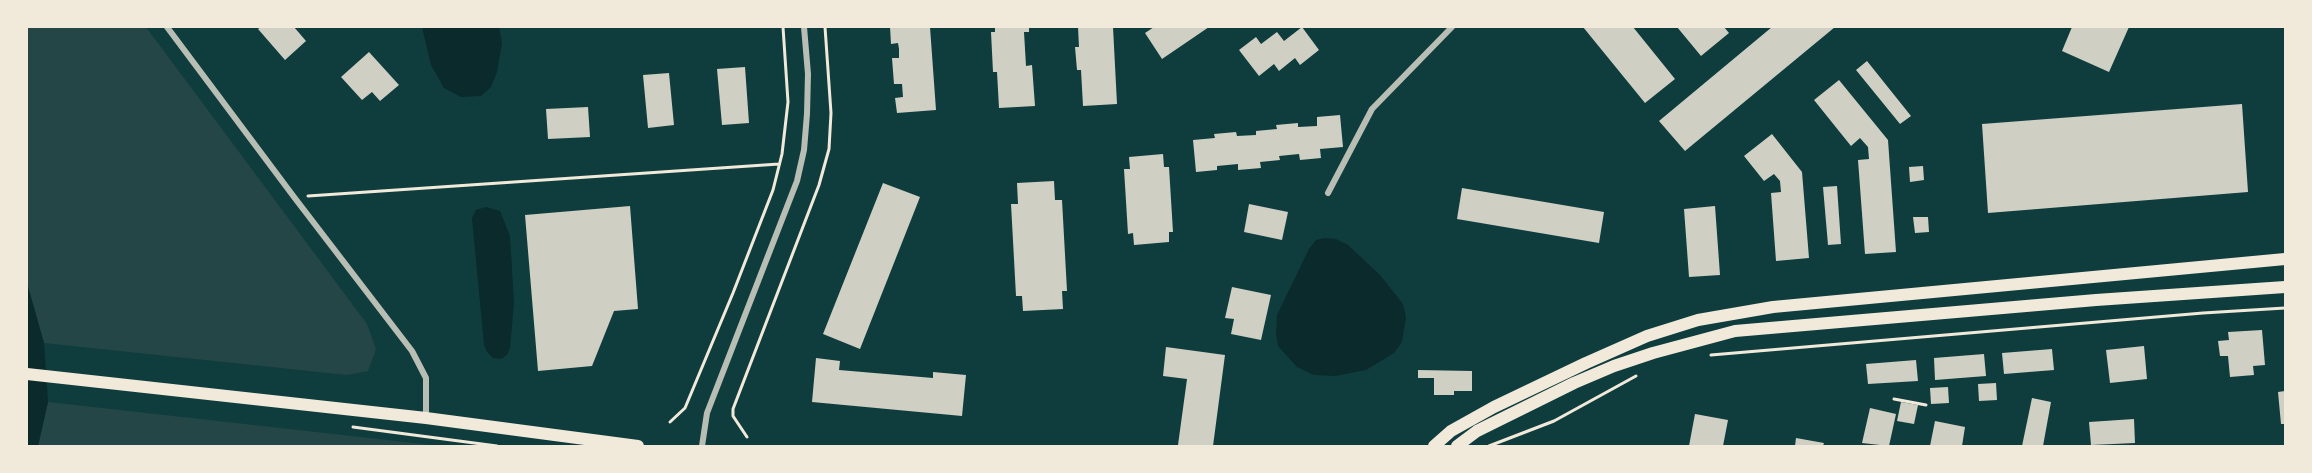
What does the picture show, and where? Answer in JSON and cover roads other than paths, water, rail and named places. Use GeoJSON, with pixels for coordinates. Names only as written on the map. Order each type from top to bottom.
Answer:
{"type":"FeatureCollection","features":[{"type":"Feature","properties":{"kind":"main road"},"geometry":{"type":"LineString","coordinates":[[1434,446],[1451,431],[1586,363],[1647,336],[1698,320],[1773,307],[2285,259]]}},
{"type":"Feature","properties":{"kind":"main road"},"geometry":{"type":"LineString","coordinates":[[1457,446],[1478,431],[1574,383],[1614,366],[1653,352],[1735,331],[2096,300],[2285,287]]}},
{"type":"Feature","properties":{"kind":"main road"},"geometry":{"type":"LineString","coordinates":[[27,374],[426,418],[638,446]]}},
{"type":"Feature","properties":{"kind":"street"},"geometry":{"type":"LineString","coordinates":[[167,27],[412,351],[426,378],[426,418]]}},
{"type":"Feature","properties":{"kind":"street"},"geometry":{"type":"LineString","coordinates":[[702,446],[707,413],[798,181],[804,150],[807,114],[808,74],[804,27]]}},
{"type":"Feature","properties":{"kind":"street"},"geometry":{"type":"LineString","coordinates":[[1328,193],[1372,109],[1452,27]]}}]}
